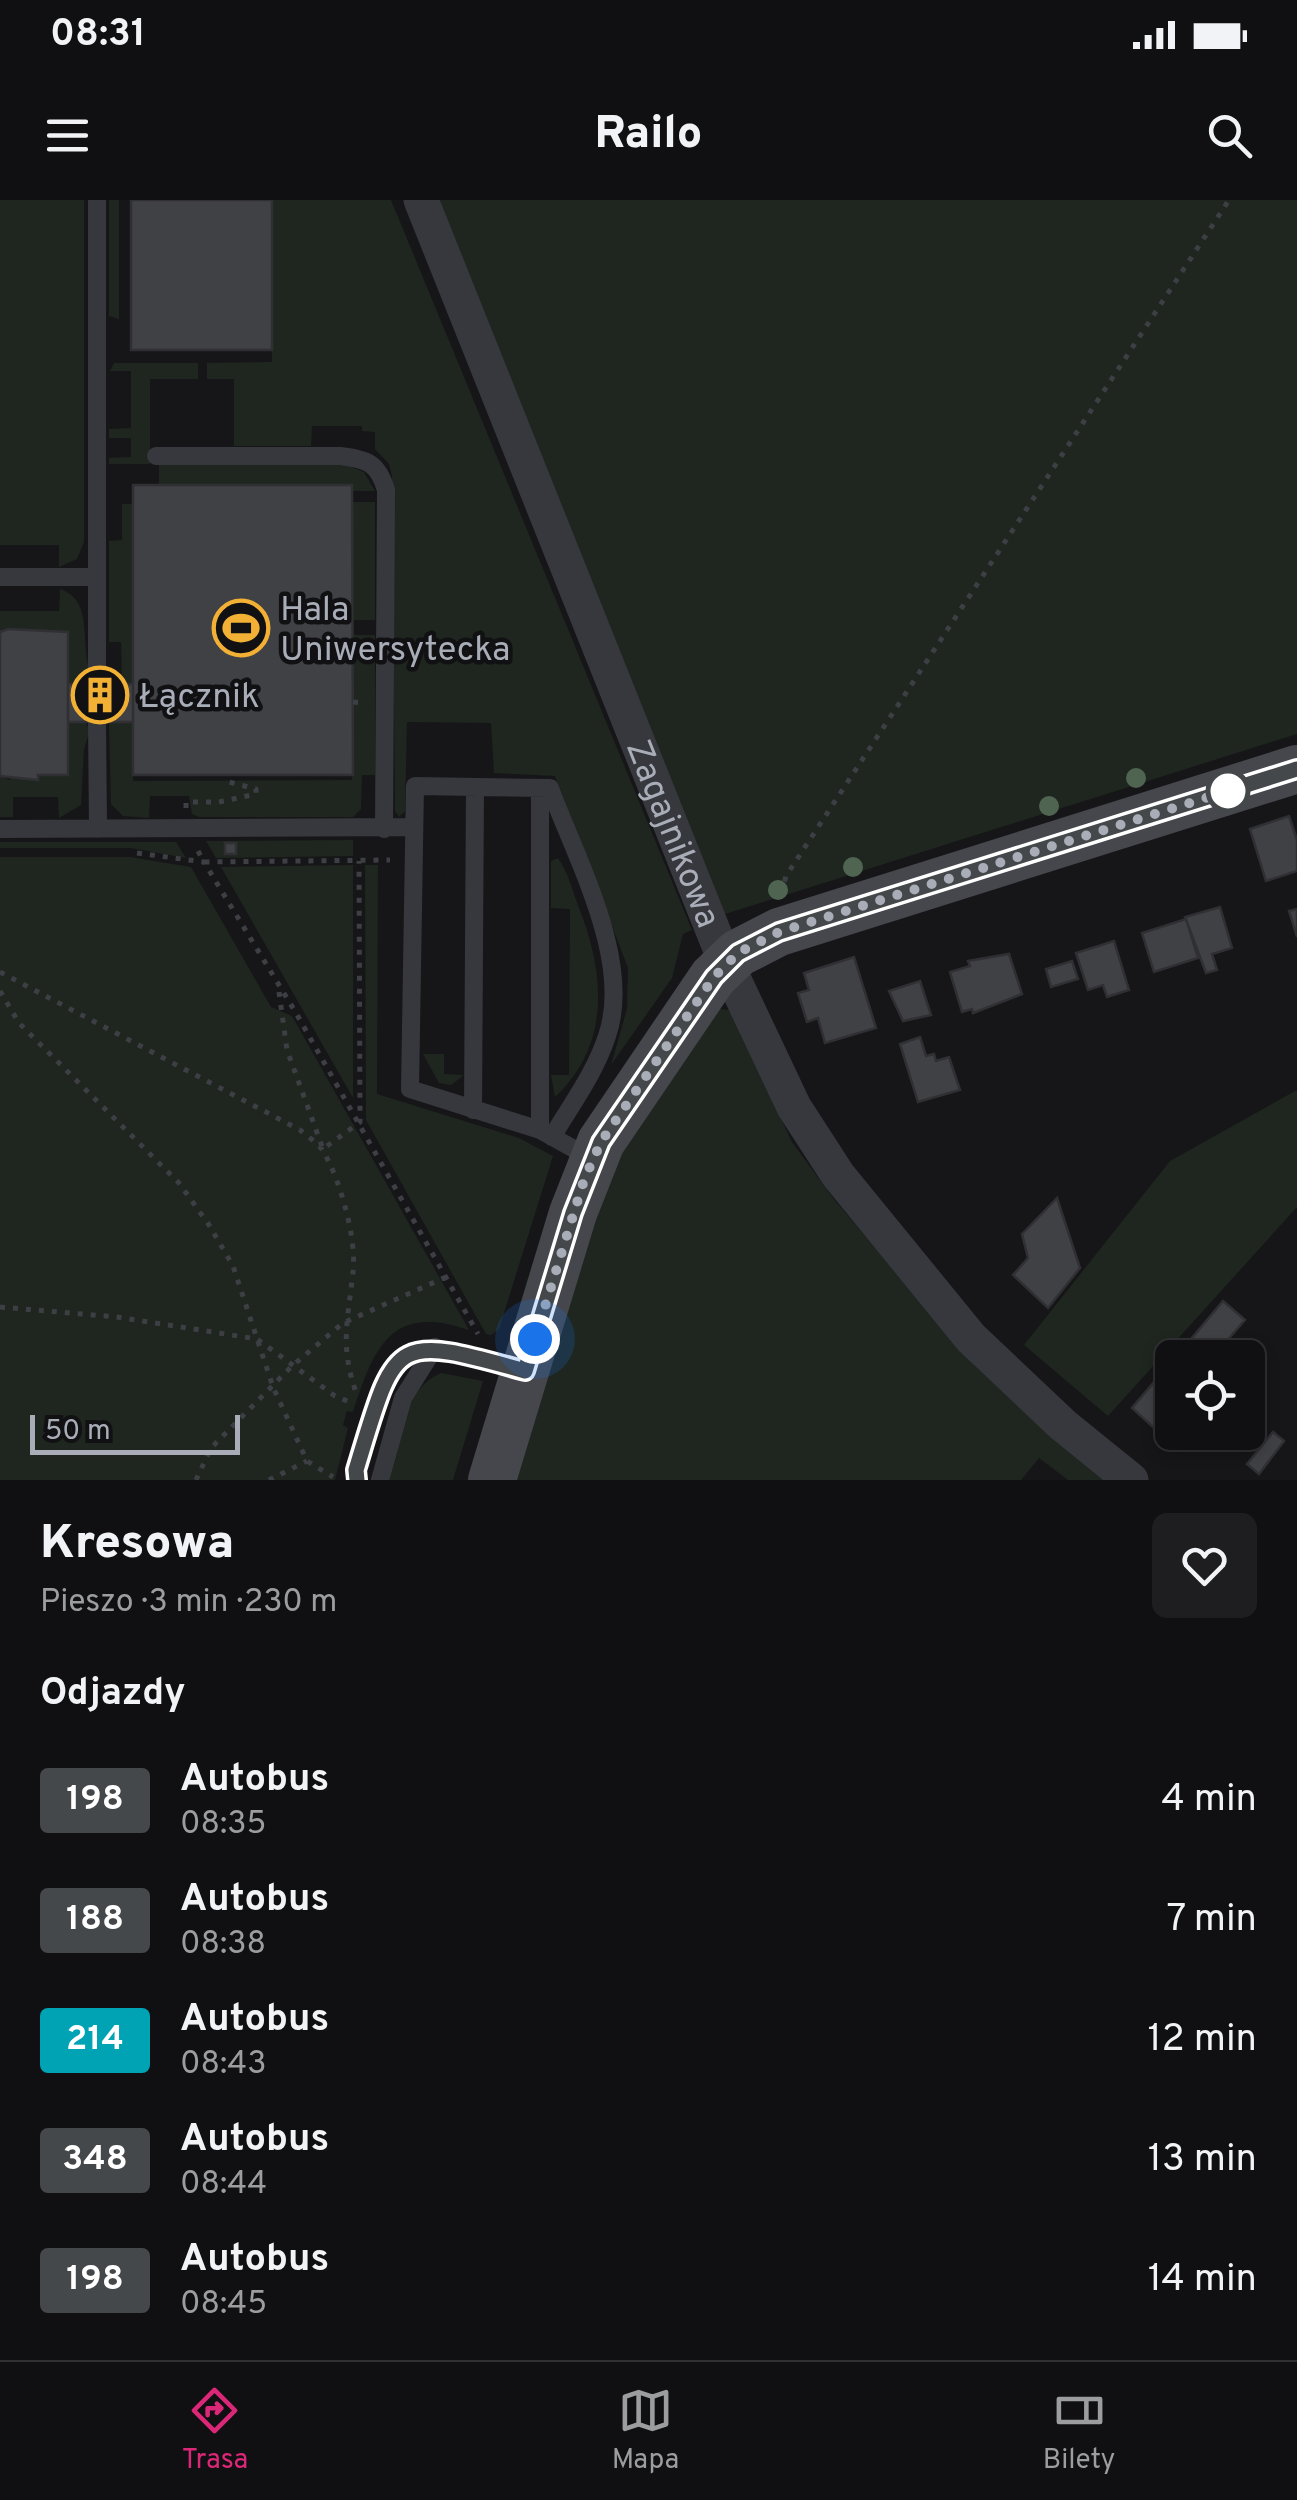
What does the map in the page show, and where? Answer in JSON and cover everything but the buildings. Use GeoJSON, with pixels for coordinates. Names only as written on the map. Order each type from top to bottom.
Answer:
{"type":"FeatureCollection","features":[{"type":"Feature","properties":{"kind":"street","name":"Zagajnikowa"},"geometry":{"type":"LineString","coordinates":[[421,200],[726,964],[794,1107],[838,1176],[971,1338],[1063,1425],[1131,1480]]}},
{"type":"Feature","properties":{"kind":"street"},"geometry":{"type":"LineString","coordinates":[[492,1480],[525,1371],[561,1142],[668,1042],[726,964],[779,932],[1297,770]]}},
{"type":"Feature","properties":{"kind":"lane"},"geometry":{"type":"LineString","coordinates":[[97,200],[97,684]]}},
{"type":"Feature","properties":{"kind":"lane"},"geometry":{"type":"LineString","coordinates":[[156,456],[340,456],[365,459],[380,470],[386,490],[384,828]]}},
{"type":"Feature","properties":{"kind":"lane"},"geometry":{"type":"LineString","coordinates":[[0,577],[97,577]]}},
{"type":"Feature","properties":{"kind":"lane"},"geometry":{"type":"LineString","coordinates":[[97,722],[98,829]]}},
{"type":"Feature","properties":{"kind":"lane"},"geometry":{"type":"LineString","coordinates":[[414,786],[550,788],[608,946],[616,986],[608,1036],[561,1142],[410,1090],[414,786]]}},
{"type":"Feature","properties":{"kind":"lane"},"geometry":{"type":"LineString","coordinates":[[473,1110],[475,787]]}},
{"type":"Feature","properties":{"kind":"lane"},"geometry":{"type":"LineString","coordinates":[[540,788],[561,1142]]}},
{"type":"Feature","properties":{"kind":"lane"},"geometry":{"type":"LineString","coordinates":[[0,829],[414,827]]}},
{"type":"Feature","properties":{"kind":"lane"},"geometry":{"type":"LineString","coordinates":[[357,1480],[362,1451],[390,1372],[408,1353],[435,1347],[525,1371]]}},
{"type":"Feature","properties":{"kind":"lane"},"geometry":{"type":"LineString","coordinates":[[380,1480],[403,1398],[435,1347]]}},
{"type":"Feature","properties":{"kind":"path"},"geometry":{"type":"LineString","coordinates":[[779,904],[786,876],[1229,200]]}},
{"type":"Feature","properties":{"kind":"path"},"geometry":{"type":"LineString","coordinates":[[107,706],[133,705]]}},
{"type":"Feature","properties":{"kind":"path"},"geometry":{"type":"LineString","coordinates":[[188,829],[186,802],[218,802],[256,794],[256,788],[224,780]]}},
{"type":"Feature","properties":{"kind":"path"},"geometry":{"type":"LineString","coordinates":[[130,852],[204,862],[414,860]]}},
{"type":"Feature","properties":{"kind":"path"},"geometry":{"type":"LineString","coordinates":[[200,854],[360,1122],[480,1338]]}},
{"type":"Feature","properties":{"kind":"path"},"geometry":{"type":"LineString","coordinates":[[359,860],[360,1122]]}},
{"type":"Feature","properties":{"kind":"path"},"geometry":{"type":"LineString","coordinates":[[0,972],[300,1130],[322,1150]]}},
{"type":"Feature","properties":{"kind":"path"},"geometry":{"type":"LineString","coordinates":[[0,1308],[116,1317],[258,1339],[335,1396],[361,1406],[348,1370],[343,1323],[354,1269],[351,1226],[287,1050],[279,990]]}},
{"type":"Feature","properties":{"kind":"path"},"geometry":{"type":"LineString","coordinates":[[0,991],[19,1023],[179,1183],[233,1266],[272,1386],[307,1461],[338,1480]]}},
{"type":"Feature","properties":{"kind":"path"},"geometry":{"type":"LineString","coordinates":[[322,1150],[360,1122]]}},
{"type":"Feature","properties":{"kind":"path"},"geometry":{"type":"LineString","coordinates":[[196,1480],[212,1448],[292,1366],[343,1323],[446,1277]]}},
{"type":"Feature","properties":{"kind":"path"},"geometry":{"type":"LineString","coordinates":[[269,1480],[307,1461]]}},
{"type":"Feature","properties":{"kind":"shaded area"},"geometry":{"type":"Polygon","coordinates":[[[0,200],[84,200],[84,542],[77,559],[59,567],[59,545],[0,545],[0,200]]]}},
{"type":"Feature","properties":{"kind":"shaded area"},"geometry":{"type":"Polygon","coordinates":[[[109,200],[119,200],[119,319],[109,316],[109,200]]]}},
{"type":"Feature","properties":{"kind":"shaded area"},"geometry":{"type":"Polygon","coordinates":[[[272,200],[391,200],[692,930],[683,934],[672,978],[611,1065],[627,1009],[628,968],[555,776],[494,773],[491,723],[407,722],[405,811],[399,817],[395,811],[392,476],[389,464],[375,449],[375,432],[362,431],[362,426],[312,426],[311,446],[234,446],[234,379],[207,379],[207,363],[272,362],[272,200]]]}},
{"type":"Feature","properties":{"kind":"shaded area"},"geometry":{"type":"Polygon","coordinates":[[[433,200],[1297,200],[1297,734],[722,915],[433,200]]]}},
{"type":"Feature","properties":{"kind":"shaded area"},"geometry":{"type":"Polygon","coordinates":[[[114,363],[198,363],[198,379],[150,379],[150,464],[109,464],[109,458],[131,457],[131,438],[109,438],[109,429],[131,428],[131,371],[110,371],[114,363]]]}},
{"type":"Feature","properties":{"kind":"shaded area"},"geometry":{"type":"Polygon","coordinates":[[[342,463],[364,472],[375,491],[352,491],[352,485],[159,485],[159,464],[342,463]]]}},
{"type":"Feature","properties":{"kind":"shaded area"},"geometry":{"type":"Polygon","coordinates":[[[352,502],[375,502],[375,620],[352,620],[352,502]]]}},
{"type":"Feature","properties":{"kind":"shaded area"},"geometry":{"type":"Polygon","coordinates":[[[122,504],[133,504],[133,684],[122,684],[121,642],[109,642],[109,541],[122,540],[122,504]]]}},
{"type":"Feature","properties":{"kind":"shaded area"},"geometry":{"type":"Polygon","coordinates":[[[60,589],[71,595],[82,612],[90,671],[85,684],[68,684],[68,632],[0,632],[0,611],[59,611],[60,589]]]}},
{"type":"Feature","properties":{"kind":"shaded area"},"geometry":{"type":"Polygon","coordinates":[[[352,635],[375,635],[375,775],[362,775],[361,809],[353,817],[199,817],[192,814],[189,796],[150,796],[149,818],[123,816],[111,804],[109,722],[133,722],[133,781],[352,780],[352,635]]]}},
{"type":"Feature","properties":{"kind":"shaded area"},"geometry":{"type":"Polygon","coordinates":[[[68,722],[85,722],[90,730],[84,749],[81,805],[59,818],[58,797],[13,797],[13,817],[0,817],[0,776],[10,780],[11,776],[68,775],[68,722]]]}},
{"type":"Feature","properties":{"kind":"shaded area"},"geometry":{"type":"Polygon","coordinates":[[[353,840],[353,856],[216,858],[206,841],[353,840]]]}},
{"type":"Feature","properties":{"kind":"shaded area"},"geometry":{"type":"Polygon","coordinates":[[[0,842],[176,842],[186,858],[131,848],[0,848],[0,842]]]}},
{"type":"Feature","properties":{"kind":"shaded area"},"geometry":{"type":"Polygon","coordinates":[[[0,857],[130,857],[191,867],[271,1007],[292,1016],[469,1330],[421,1322],[390,1336],[369,1368],[353,1412],[347,1411],[343,1425],[348,1428],[335,1480],[0,1480],[0,857]]]}},
{"type":"Feature","properties":{"kind":"shaded area"},"geometry":{"type":"Polygon","coordinates":[[[558,858],[588,933],[598,983],[598,1007],[586,1055],[555,1097],[551,1075],[569,1075],[570,909],[551,908],[551,861],[558,858]]]}},
{"type":"Feature","properties":{"kind":"shaded area"},"geometry":{"type":"Polygon","coordinates":[[[353,865],[353,1098],[221,867],[353,865]]]}},
{"type":"Feature","properties":{"kind":"shaded area"},"geometry":{"type":"Polygon","coordinates":[[[365,865],[378,865],[377,1094],[519,1138],[553,1156],[499,1329],[491,1335],[486,1334],[366,1120],[365,865]]]}},
{"type":"Feature","properties":{"kind":"shaded area"},"geometry":{"type":"Polygon","coordinates":[[[713,1008],[730,1010],[792,1142],[833,1198],[974,1365],[1108,1480],[1068,1480],[1039,1458],[1021,1480],[506,1480],[594,1191],[713,1008]]]}},
{"type":"Feature","properties":{"kind":"shaded area"},"geometry":{"type":"Polygon","coordinates":[[[423,1054],[444,1054],[444,1074],[464,1075],[451,1085],[439,1083],[423,1054]]]}},
{"type":"Feature","properties":{"kind":"shaded area"},"geometry":{"type":"Polygon","coordinates":[[[1297,1090],[1297,1207],[1177,1340],[1155,1340],[1155,1364],[1108,1416],[1024,1345],[1170,1161],[1297,1090]]]}},
{"type":"Feature","properties":{"kind":"shaded area"},"geometry":{"type":"Polygon","coordinates":[[[441,1373],[483,1381],[453,1480],[386,1480],[409,1404],[428,1381],[441,1373]]]}},
{"type":"Feature","properties":{"kind":"bus line","name":"198"},"geometry":{"type":"LineString","coordinates":[[357,1480],[356,1470],[384,1382],[408,1353],[435,1347],[525,1371],[592,1159],[701,993],[738,953],[779,932],[1297,769]]}},
{"type":"Feature","properties":{"kind":"place","name":"Hala Uniwersytecka"},"geometry":{"type":"Point","coordinates":[241,628]}},
{"type":"Feature","properties":{"kind":"place","name":"Łącznik"},"geometry":{"type":"Point","coordinates":[100,695]}},
{"type":"Feature","properties":{"kind":"route"},"geometry":{"type":"LineString","coordinates":[[535,1339],[592,1159],[701,993],[738,953],[779,932],[1228,791]]}}]}
